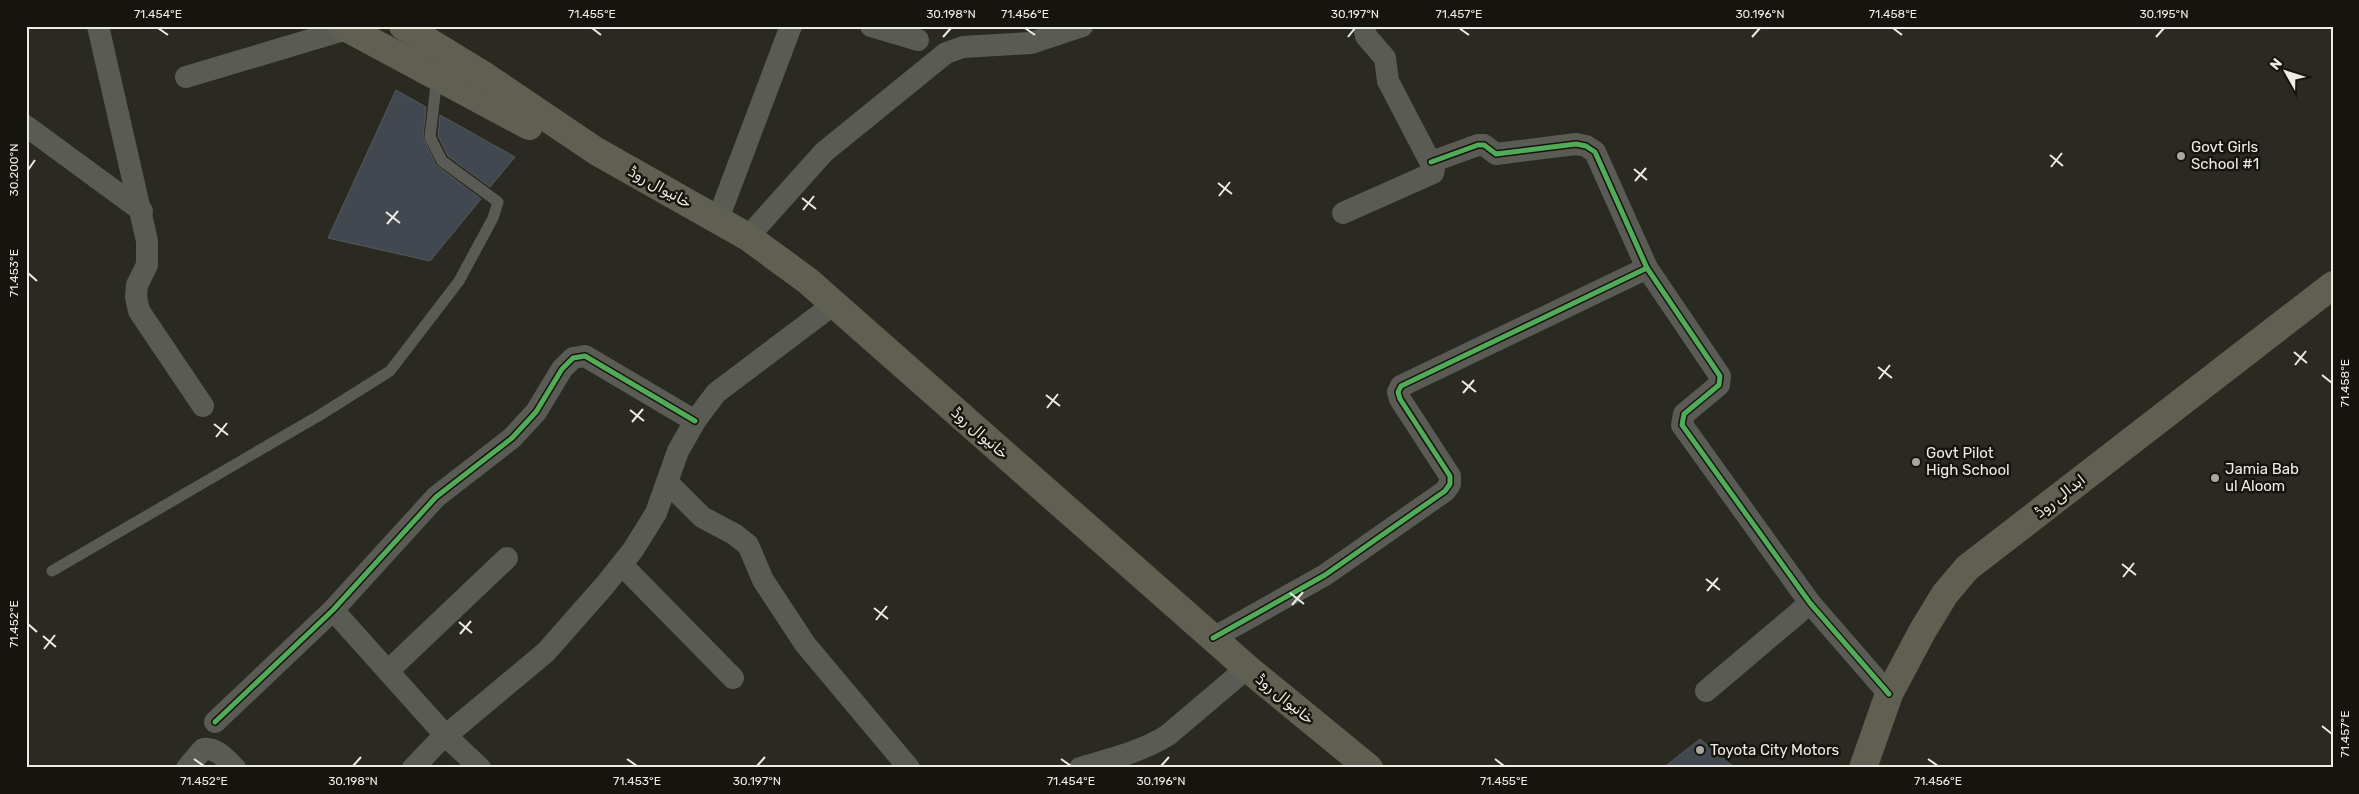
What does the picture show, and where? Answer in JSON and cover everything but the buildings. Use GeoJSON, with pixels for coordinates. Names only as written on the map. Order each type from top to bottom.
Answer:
{"type":"FeatureCollection","features":[{"type":"Feature","properties":{"kind":"main road"},"geometry":{"type":"LineString","coordinates":[[424,26],[487,64],[527,93],[568,132]]}},
{"type":"Feature","properties":{"kind":"main road","name":"خانیوال روڈ"},"geometry":{"type":"LineString","coordinates":[[388,27],[478,88],[568,132],[596,151],[748,237],[808,281],[1246,668],[1369,768]]}},
{"type":"Feature","properties":{"kind":"main road"},"geometry":{"type":"LineString","coordinates":[[345,28],[437,74],[532,127],[568,143],[596,151]]}},
{"type":"Feature","properties":{"kind":"main road","name":"ابدالی روڈ"},"geometry":{"type":"LineString","coordinates":[[1862,768],[1889,694],[1923,630],[1945,594],[1967,568],[2333,285]]}},
{"type":"Feature","properties":{"kind":"street"},"geometry":{"type":"LineString","coordinates":[[98,26],[142,211],[147,241],[147,265],[138,285],[136,297],[139,311],[203,406]]}},
{"type":"Feature","properties":{"kind":"street"},"geometry":{"type":"LineString","coordinates":[[718,219],[790,26]]}},
{"type":"Feature","properties":{"kind":"street"},"geometry":{"type":"LineString","coordinates":[[870,26],[906,34]]}},
{"type":"Feature","properties":{"kind":"street"},"geometry":{"type":"LineString","coordinates":[[748,237],[824,152],[946,53],[963,47],[1031,43],[1082,26]]}},
{"type":"Feature","properties":{"kind":"street"},"geometry":{"type":"LineString","coordinates":[[1343,213],[1433,173],[1434,169],[1388,81],[1385,58],[1366,36],[1364,26]]}},
{"type":"Feature","properties":{"kind":"street"},"geometry":{"type":"LineString","coordinates":[[186,77],[345,28]]}},
{"type":"Feature","properties":{"kind":"street"},"geometry":{"type":"LineString","coordinates":[[26,126],[142,211]]}},
{"type":"Feature","properties":{"kind":"street"},"geometry":{"type":"LineString","coordinates":[[1431,162],[1478,145],[1484,145],[1496,154],[1576,144],[1586,146],[1595,152],[1647,268],[1720,376],[1719,385],[1684,414],[1682,425],[1810,603],[1889,694]]}},
{"type":"Feature","properties":{"kind":"street"},"geometry":{"type":"LineString","coordinates":[[1213,638],[1325,575],[1445,491],[1450,484],[1450,476],[1400,399],[1398,392],[1401,386],[1647,268]]}},
{"type":"Feature","properties":{"kind":"street"},"geometry":{"type":"LineString","coordinates":[[413,768],[446,736],[546,652],[622,564],[656,513],[678,451],[695,421],[716,393],[834,304]]}},
{"type":"Feature","properties":{"kind":"street"},"geometry":{"type":"LineString","coordinates":[[215,722],[333,610],[436,496],[512,438],[536,412],[562,369],[573,358],[586,356],[695,421]]}},
{"type":"Feature","properties":{"kind":"street"},"geometry":{"type":"LineString","coordinates":[[668,483],[702,517],[734,534],[748,545],[763,580],[805,644],[909,768]]}},
{"type":"Feature","properties":{"kind":"street"},"geometry":{"type":"LineString","coordinates":[[388,671],[507,558]]}},
{"type":"Feature","properties":{"kind":"street"},"geometry":{"type":"LineString","coordinates":[[622,564],[733,678]]}},
{"type":"Feature","properties":{"kind":"street"},"geometry":{"type":"LineString","coordinates":[[1706,691],[1810,603]]}},
{"type":"Feature","properties":{"kind":"street"},"geometry":{"type":"LineString","coordinates":[[333,610],[446,736],[480,768]]}},
{"type":"Feature","properties":{"kind":"street"},"geometry":{"type":"LineString","coordinates":[[1080,768],[1143,749],[1168,735],[1246,668]]}},
{"type":"Feature","properties":{"kind":"street"},"geometry":{"type":"LineString","coordinates":[[187,768],[203,749],[209,748],[218,752],[235,768]]}},
{"type":"Feature","properties":{"kind":"lane"},"geometry":{"type":"LineString","coordinates":[[52,571],[320,415],[390,371],[459,280],[493,218],[498,202],[442,161],[430,137],[437,74]]}},
{"type":"Feature","properties":{"kind":"cycle path"},"geometry":{"type":"LineString","coordinates":[[1431,162],[1478,145],[1484,145],[1496,154],[1576,144],[1586,146],[1595,152],[1647,268],[1720,376],[1719,385],[1684,414],[1682,425],[1810,603],[1889,694]]}},
{"type":"Feature","properties":{"kind":"cycle path"},"geometry":{"type":"LineString","coordinates":[[1213,638],[1325,575],[1445,491],[1450,484],[1450,476],[1400,399],[1398,392],[1401,386],[1647,268]]}},
{"type":"Feature","properties":{"kind":"cycle path"},"geometry":{"type":"LineString","coordinates":[[215,722],[333,610],[436,497],[512,438],[536,412],[562,369],[573,358],[585,356],[695,421]]}},
{"type":"Feature","properties":{"kind":"place","name":"Govt Girls School #1"},"geometry":{"type":"Point","coordinates":[2181,156]}},
{"type":"Feature","properties":{"kind":"place","name":"Govt Pilot High School"},"geometry":{"type":"Point","coordinates":[1916,462]}},
{"type":"Feature","properties":{"kind":"place","name":"Jamia Bab ul Aloom"},"geometry":{"type":"Point","coordinates":[2215,478]}},
{"type":"Feature","properties":{"kind":"place","name":"Toyota City Motors"},"geometry":{"type":"Point","coordinates":[1700,750]}}]}
